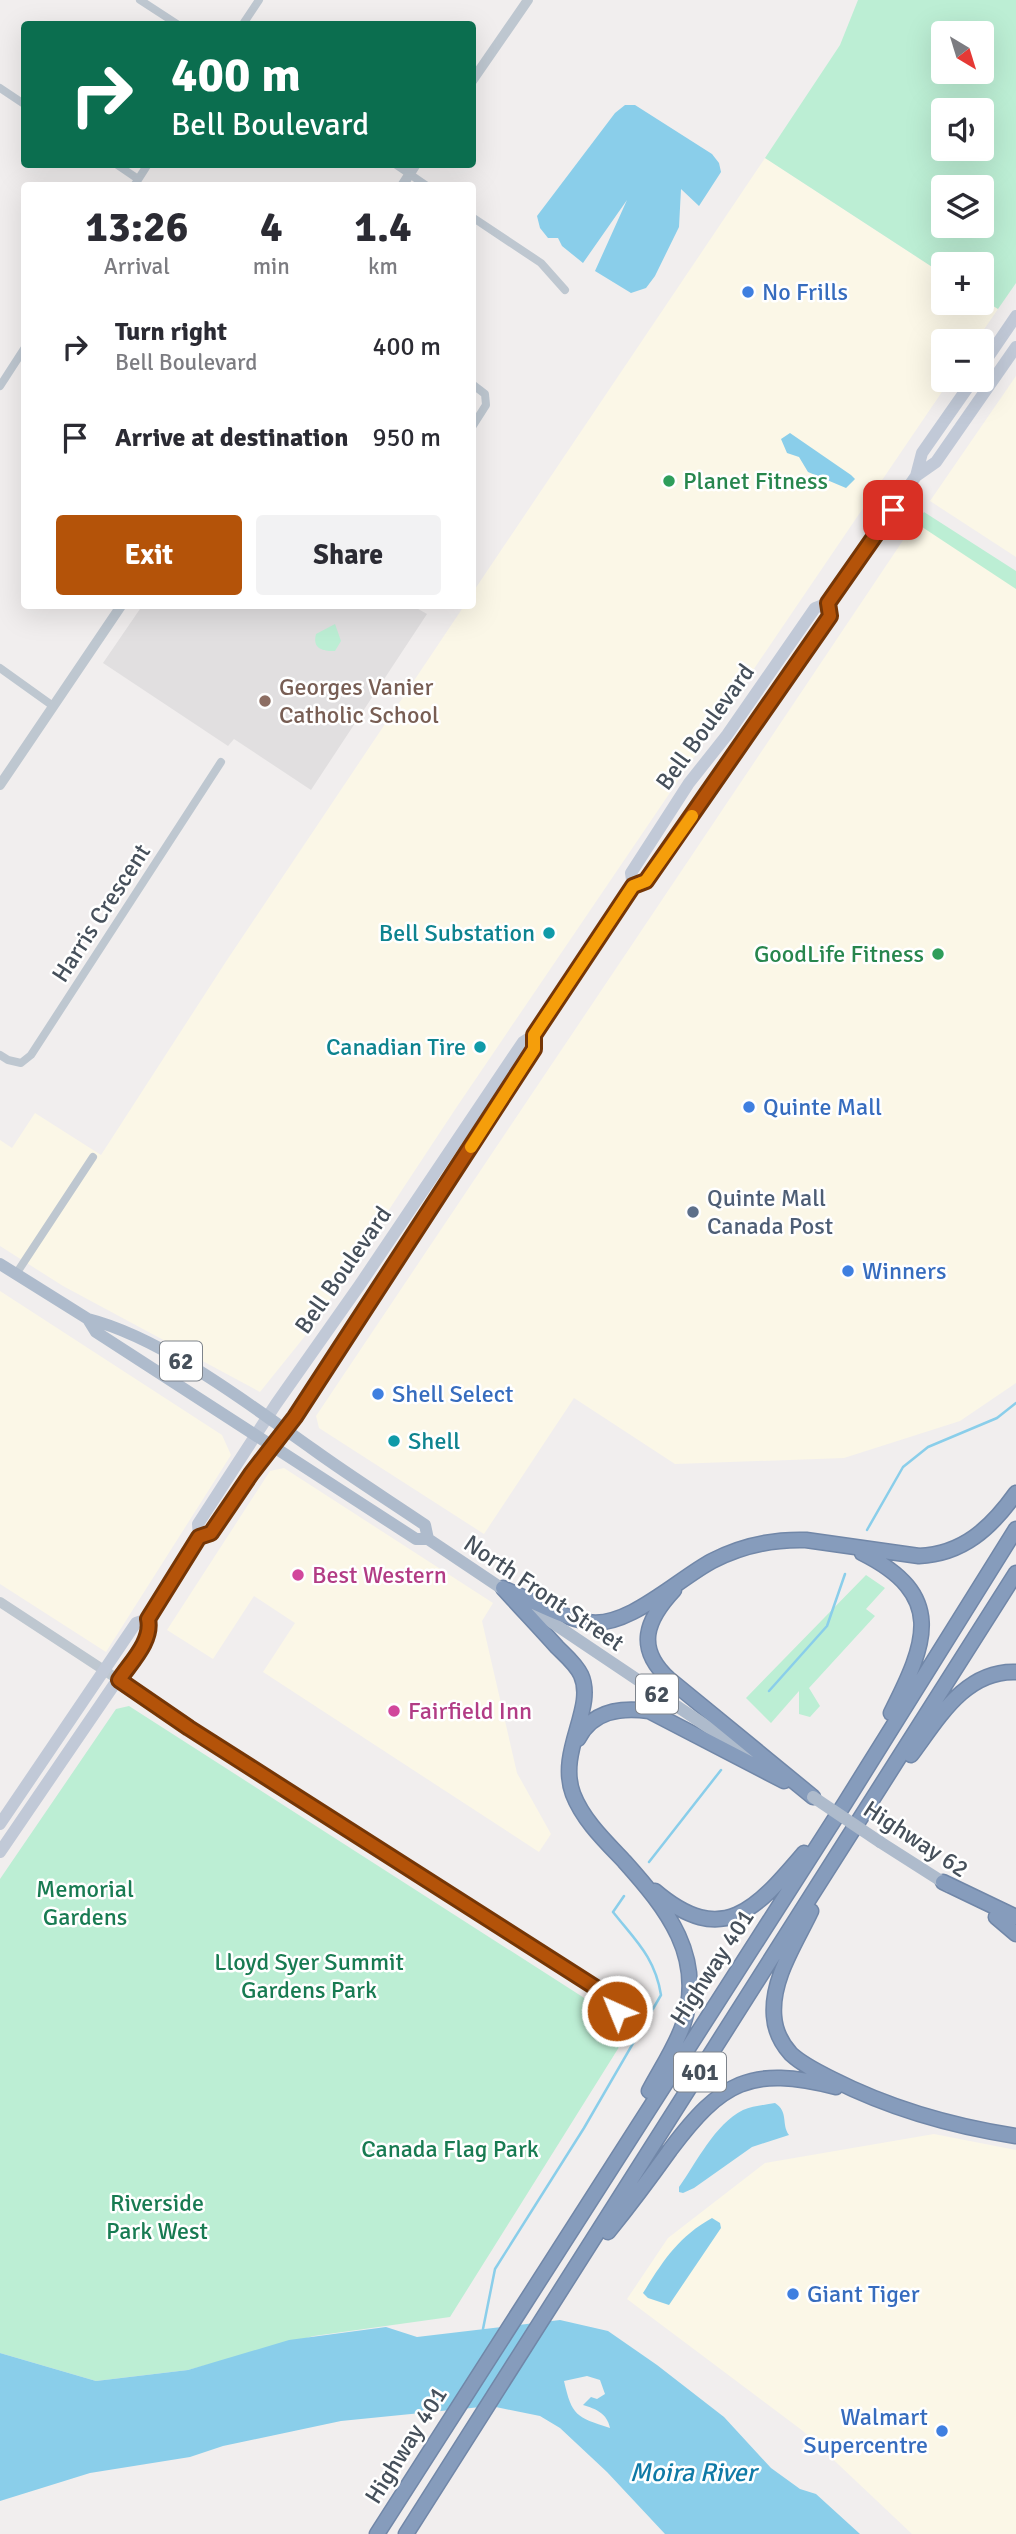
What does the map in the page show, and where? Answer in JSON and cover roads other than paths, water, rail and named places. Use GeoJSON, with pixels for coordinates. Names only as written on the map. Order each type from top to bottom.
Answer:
{"type":"FeatureCollection","features":[{"type":"Feature","properties":{"kind":"highway"},"geometry":{"type":"LineString","coordinates":[[503,1588],[588,1622],[602,1622],[630,1613],[693,1572],[729,1553],[770,1542],[806,1540],[919,1556],[949,1552],[965,1544],[993,1523],[1016,1493]]}},
{"type":"Feature","properties":{"kind":"highway","name":"Highway 401"},"geometry":{"type":"LineString","coordinates":[[377,2534],[845,1803],[1016,1529]]}},
{"type":"Feature","properties":{"kind":"highway"},"geometry":{"type":"LineString","coordinates":[[848,1547],[878,1562],[901,1578],[919,1603],[923,1627],[914,1664],[905,1686],[855,1786]]}},
{"type":"Feature","properties":{"kind":"highway"},"geometry":{"type":"LineString","coordinates":[[693,1572],[672,1592],[654,1616],[647,1640],[652,1661],[678,1686],[813,1797]]}},
{"type":"Feature","properties":{"kind":"highway","name":"Highway 401"},"geometry":{"type":"LineString","coordinates":[[407,2534],[1016,1573]]}},
{"type":"Feature","properties":{"kind":"highway"},"geometry":{"type":"LineString","coordinates":[[503,1588],[581,1675],[585,1696],[569,1760],[570,1783],[578,1805],[597,1832],[632,1870],[668,1902],[691,1915],[715,1920],[751,1907],[765,1896],[845,1803]]}},
{"type":"Feature","properties":{"kind":"highway"},"geometry":{"type":"LineString","coordinates":[[847,1840],[956,1697],[985,1677],[1016,1672]]}},
{"type":"Feature","properties":{"kind":"highway"},"geometry":{"type":"LineString","coordinates":[[569,1760],[581,1733],[594,1719],[613,1710],[649,1711],[813,1797]]}},
{"type":"Feature","properties":{"kind":"highway"},"geometry":{"type":"LineString","coordinates":[[836,1857],[780,1977],[774,2015],[777,2032],[791,2054],[807,2066],[864,2095]]}},
{"type":"Feature","properties":{"kind":"highway"},"geometry":{"type":"LineString","coordinates":[[591,2197],[678,2037],[688,2010],[690,1995],[689,1963],[681,1937],[632,1870]]}},
{"type":"Feature","properties":{"kind":"highway"},"geometry":{"type":"LineString","coordinates":[[943,1882],[1016,1916]]}},
{"type":"Feature","properties":{"kind":"highway"},"geometry":{"type":"LineString","coordinates":[[996,1917],[1016,1931]]}},
{"type":"Feature","properties":{"kind":"highway"},"geometry":{"type":"LineString","coordinates":[[560,2293],[694,2119],[726,2091],[744,2082],[774,2077],[819,2083],[864,2095],[923,2116],[1016,2136]]}},
{"type":"Feature","properties":{"kind":"main road"},"geometry":{"type":"LineString","coordinates":[[994,348],[1016,316]]}},
{"type":"Feature","properties":{"kind":"main road","name":"Bell Boulevard"},"geometry":{"type":"LineString","coordinates":[[916,476],[936,462],[1016,347]]}},
{"type":"Feature","properties":{"kind":"main road","name":"Bell Boulevard"},"geometry":{"type":"LineString","coordinates":[[633,886],[631,873],[682,793],[727,735],[816,608],[828,603],[916,476],[922,453],[964,392]]}},
{"type":"Feature","properties":{"kind":"main road","name":"Bell Boulevard"},"geometry":{"type":"LineString","coordinates":[[0,1824],[136,1623],[148,1619],[199,1537],[198,1524],[523,1042],[534,1035],[633,886],[646,881],[830,616],[828,603]]}},
{"type":"Feature","properties":{"kind":"main road","name":"Bell Boulevard"},"geometry":{"type":"LineString","coordinates":[[199,1537],[211,1533],[329,1367],[534,1049],[534,1035]]}},
{"type":"Feature","properties":{"kind":"main road","name":"North Front Street"},"geometry":{"type":"LineString","coordinates":[[0,1264],[88,1319],[102,1322],[161,1349],[425,1525],[428,1539]]}},
{"type":"Feature","properties":{"kind":"main road","name":"North Front Street"},"geometry":{"type":"LineString","coordinates":[[88,1319],[96,1332],[416,1539],[428,1539],[813,1797]]}},
{"type":"Feature","properties":{"kind":"main road","name":"Bell Boulevard"},"geometry":{"type":"LineString","coordinates":[[0,1852],[146,1638],[148,1619]]}},
{"type":"Feature","properties":{"kind":"main road","name":"Highway 62"},"geometry":{"type":"LineString","coordinates":[[813,1797],[996,1917]]}},
{"type":"Feature","properties":{"kind":"street"},"geometry":{"type":"LineString","coordinates":[[141,0],[172,21]]}},
{"type":"Feature","properties":{"kind":"street"},"geometry":{"type":"LineString","coordinates":[[245,21],[259,0]]}},
{"type":"Feature","properties":{"kind":"street"},"geometry":{"type":"LineString","coordinates":[[476,75],[528,0]]}},
{"type":"Feature","properties":{"kind":"street"},"geometry":{"type":"LineString","coordinates":[[0,88],[21,102]]}},
{"type":"Feature","properties":{"kind":"street"},"geometry":{"type":"LineString","coordinates":[[120,168],[136,182]]}},
{"type":"Feature","properties":{"kind":"street"},"geometry":{"type":"LineString","coordinates":[[476,220],[541,263],[565,290]]}},
{"type":"Feature","properties":{"kind":"street"},"geometry":{"type":"LineString","coordinates":[[0,386],[21,354]]}},
{"type":"Feature","properties":{"kind":"street"},"geometry":{"type":"LineString","coordinates":[[476,387],[485,394],[486,405],[476,421]]}},
{"type":"Feature","properties":{"kind":"street"},"geometry":{"type":"LineString","coordinates":[[0,785],[119,609]]}},
{"type":"Feature","properties":{"kind":"street"},"geometry":{"type":"LineString","coordinates":[[0,668],[53,706]]}},
{"type":"Feature","properties":{"kind":"street","name":"Harris Crescent"},"geometry":{"type":"LineString","coordinates":[[0,1055],[20,1063],[31,1055],[221,762]]}},
{"type":"Feature","properties":{"kind":"street"},"geometry":{"type":"LineString","coordinates":[[16,1274],[93,1157]]}},
{"type":"Feature","properties":{"kind":"street"},"geometry":{"type":"LineString","coordinates":[[0,1602],[106,1670],[189,1728],[601,1991],[617,2011]]}},
{"type":"Feature","properties":{"kind":"water"},"geometry":{"type":"Polygon","coordinates":[[[625,105],[635,105],[712,154],[719,163],[721,172],[699,206],[681,189],[679,227],[655,276],[646,288],[631,293],[595,271],[627,200],[583,263],[562,246],[558,238],[548,238],[540,228],[537,216],[615,113],[625,105]]]}},
{"type":"Feature","properties":{"kind":"water"},"geometry":{"type":"Polygon","coordinates":[[[790,433],[855,479],[846,488],[808,472],[799,457],[787,453],[781,439],[790,433]]]}},
{"type":"Feature","properties":{"kind":"water"},"geometry":{"type":"Polygon","coordinates":[[[775,2103],[782,2110],[789,2135],[752,2147],[694,2188],[679,2192],[679,2187],[723,2125],[743,2110],[775,2103]]]}},
{"type":"Feature","properties":{"kind":"water"},"geometry":{"type":"Polygon","coordinates":[[[712,2218],[720,2223],[721,2228],[669,2305],[648,2298],[643,2293],[672,2251],[690,2233],[712,2218]]]}},
{"type":"Feature","properties":{"kind":"water","name":"Moira River"},"geometry":{"type":"Polygon","coordinates":[[[560,2320],[608,2331],[724,2417],[771,2468],[800,2489],[816,2494],[860,2534],[665,2534],[607,2472],[560,2428],[540,2416],[491,2406],[341,2421],[223,2446],[190,2457],[90,2473],[0,2501],[0,2353],[96,2381],[188,2370],[289,2340],[386,2327],[417,2337],[560,2320]],[[587,2376],[564,2381],[570,2402],[577,2414],[610,2428],[604,2415],[583,2405],[591,2397],[597,2399],[605,2394],[600,2380],[587,2376]]]}},
{"type":"Feature","properties":{"kind":"waterway"},"geometry":{"type":"LineString","coordinates":[[867,1530],[903,1467],[928,1447],[997,1418],[1016,1403]]}},
{"type":"Feature","properties":{"kind":"waterway"},"geometry":{"type":"LineString","coordinates":[[769,1691],[827,1626],[845,1574]]}},
{"type":"Feature","properties":{"kind":"waterway"},"geometry":{"type":"LineString","coordinates":[[649,1862],[721,1770]]}},
{"type":"Feature","properties":{"kind":"waterway"},"geometry":{"type":"LineString","coordinates":[[483,2329],[495,2269],[584,2128],[661,1995],[649,1959],[613,1912],[624,1896]]}},
{"type":"Feature","properties":{"kind":"place","name":"No Frills"},"geometry":{"type":"Point","coordinates":[748,292]}},
{"type":"Feature","properties":{"kind":"place","name":"Planet Fitness"},"geometry":{"type":"Point","coordinates":[669,481]}},
{"type":"Feature","properties":{"kind":"place","name":"Georges Vanier Catholic School"},"geometry":{"type":"Point","coordinates":[265,701]}},
{"type":"Feature","properties":{"kind":"place","name":"Bell Substation"},"geometry":{"type":"Point","coordinates":[549,933]}},
{"type":"Feature","properties":{"kind":"place","name":"GoodLife Fitness"},"geometry":{"type":"Point","coordinates":[938,954]}},
{"type":"Feature","properties":{"kind":"place","name":"Canadian Tire"},"geometry":{"type":"Point","coordinates":[480,1047]}},
{"type":"Feature","properties":{"kind":"place","name":"Quinte Mall"},"geometry":{"type":"Point","coordinates":[749,1107]}},
{"type":"Feature","properties":{"kind":"place","name":"Quinte Mall Canada Post"},"geometry":{"type":"Point","coordinates":[693,1212]}},
{"type":"Feature","properties":{"kind":"place","name":"Winners"},"geometry":{"type":"Point","coordinates":[848,1271]}},
{"type":"Feature","properties":{"kind":"place","name":"Shell Select"},"geometry":{"type":"Point","coordinates":[378,1394]}},
{"type":"Feature","properties":{"kind":"place","name":"Shell"},"geometry":{"type":"Point","coordinates":[394,1441]}},
{"type":"Feature","properties":{"kind":"place","name":"Best Western"},"geometry":{"type":"Point","coordinates":[298,1575]}},
{"type":"Feature","properties":{"kind":"place","name":"Fairfield Inn"},"geometry":{"type":"Point","coordinates":[394,1711]}},
{"type":"Feature","properties":{"kind":"place","name":"Giant Tiger"},"geometry":{"type":"Point","coordinates":[793,2294]}},
{"type":"Feature","properties":{"kind":"place","name":"Walmart Supercentre"},"geometry":{"type":"Point","coordinates":[942,2431]}},
{"type":"Feature","properties":{"kind":"park label","name":"Memorial Gardens"},"geometry":{"type":"Point","coordinates":[85,1903]}},
{"type":"Feature","properties":{"kind":"park label","name":"Lloyd Syer Summit Gardens Park"},"geometry":{"type":"Point","coordinates":[309,1976]}},
{"type":"Feature","properties":{"kind":"park label","name":"Canada Flag Park"},"geometry":{"type":"Point","coordinates":[450,2149]}},
{"type":"Feature","properties":{"kind":"park label","name":"Riverside Park West"},"geometry":{"type":"Point","coordinates":[157,2217]}}]}
